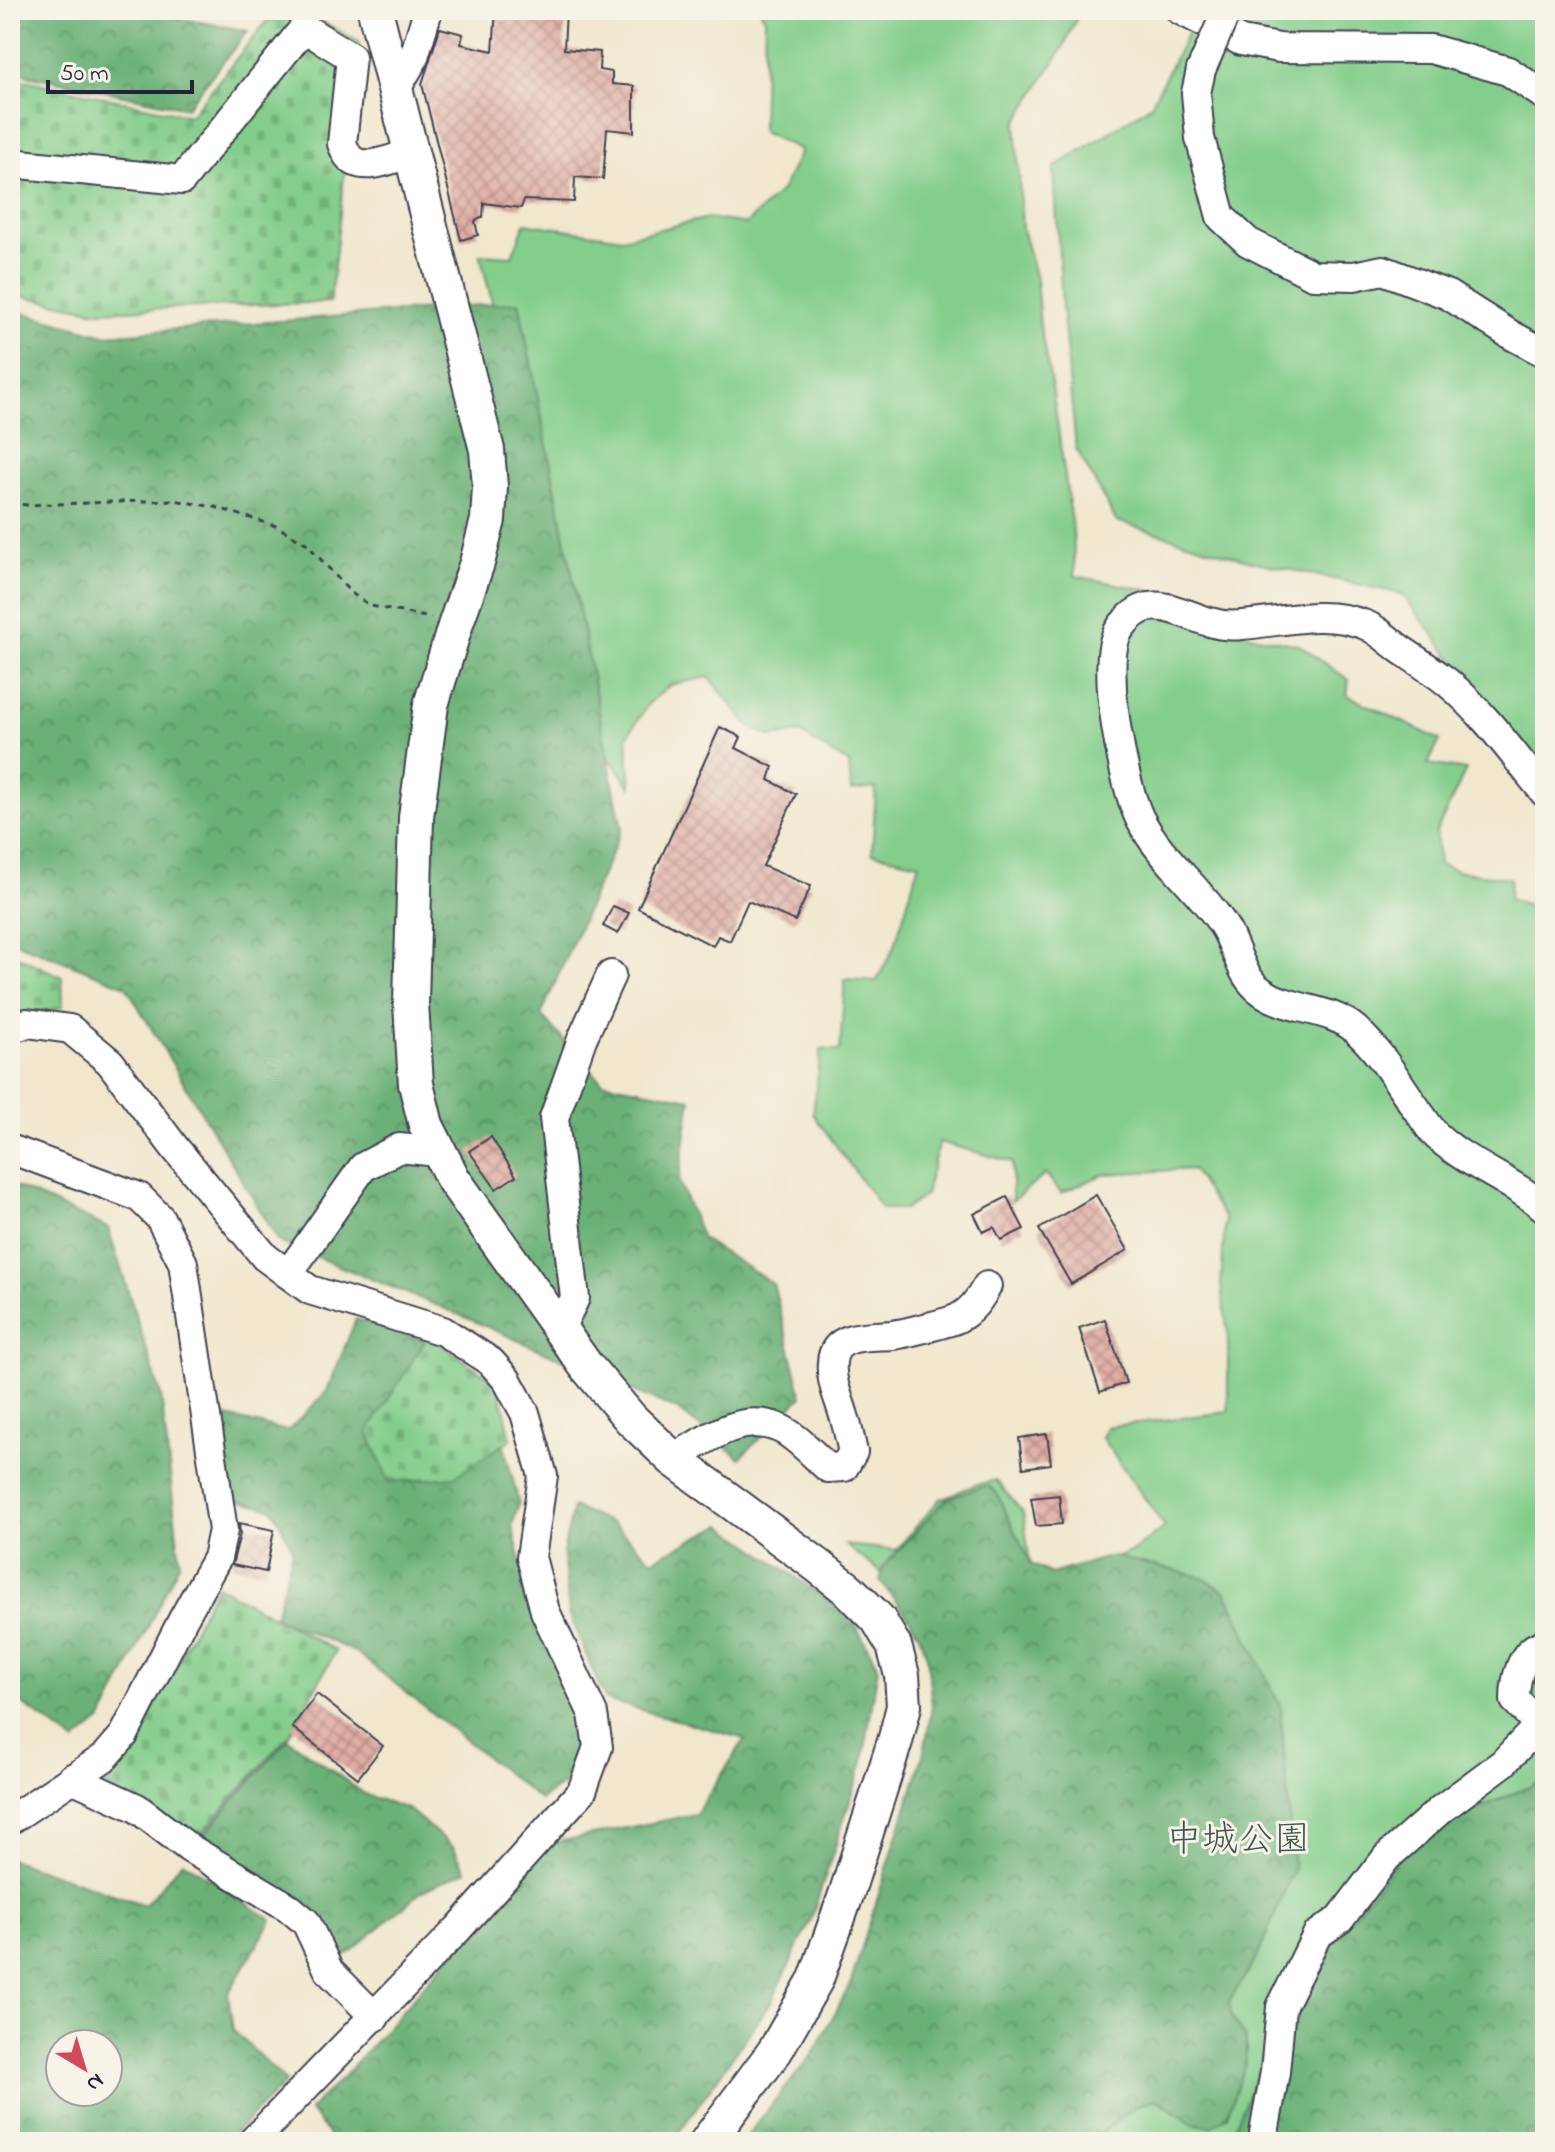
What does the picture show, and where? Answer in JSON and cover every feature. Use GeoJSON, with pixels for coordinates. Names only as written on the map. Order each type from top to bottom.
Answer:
{"type":"FeatureCollection","features":[{"type":"Feature","properties":{"kind":"main road"},"geometry":{"type":"LineString","coordinates":[[375,10],[487,450],[490,487],[488,520],[477,563],[431,705],[416,817],[411,1004],[416,1084],[426,1125],[453,1179],[586,1366],[631,1419],[673,1459],[849,1590],[878,1619],[894,1646],[902,1675],[904,1706],[896,1738],[816,1979],[775,2051],[707,2142]]}},
{"type":"Feature","properties":{"kind":"street"},"geometry":{"type":"LineString","coordinates":[[396,89],[413,60],[428,10]]}},
{"type":"Feature","properties":{"kind":"street"},"geometry":{"type":"LineString","coordinates":[[1180,10],[1241,41],[1279,48],[1431,49],[1508,71],[1545,96]]}},
{"type":"Feature","properties":{"kind":"street"},"geometry":{"type":"LineString","coordinates":[[1227,10],[1201,70],[1196,93],[1200,138],[1221,217],[1248,242],[1313,275],[1354,276],[1383,270],[1448,295],[1545,353]]}},
{"type":"Feature","properties":{"kind":"street"},"geometry":{"type":"LineString","coordinates":[[10,163],[182,180],[304,28],[351,57],[342,144],[348,156],[357,163],[372,164],[411,153]]}},
{"type":"Feature","properties":{"kind":"street"},"geometry":{"type":"LineString","coordinates":[[1545,793],[1489,724],[1449,683],[1365,624],[1338,618],[1296,617],[1240,625],[1214,623],[1163,607],[1143,608],[1127,619],[1115,638],[1111,673],[1117,742],[1139,817],[1158,848],[1225,927],[1251,982],[1274,998],[1354,1028],[1435,1134],[1471,1162],[1545,1208]]}},
{"type":"Feature","properties":{"kind":"street"},"geometry":{"type":"LineString","coordinates":[[560,1329],[575,1298],[554,1118],[582,1039],[611,975]]}},
{"type":"Feature","properties":{"kind":"street"},"geometry":{"type":"LineString","coordinates":[[10,1029],[27,1023],[70,1029],[110,1062],[175,1148],[265,1257],[310,1290],[443,1331],[491,1362],[507,1380],[525,1413],[543,1476],[531,1557],[545,1611],[593,1714],[598,1747],[582,1791],[458,1929],[252,2142]]}},
{"type":"Feature","properties":{"kind":"street"},"geometry":{"type":"LineString","coordinates":[[288,1274],[363,1167],[399,1148],[438,1152]]}},
{"type":"Feature","properties":{"kind":"street"},"geometry":{"type":"LineString","coordinates":[[10,1149],[139,1197],[160,1218],[183,1263],[223,1530],[217,1558],[124,1735],[105,1757],[10,1820]]}},
{"type":"Feature","properties":{"kind":"street"},"geometry":{"type":"LineString","coordinates":[[673,1459],[732,1425],[754,1423],[777,1427],[828,1468],[844,1467],[853,1452],[834,1386],[833,1352],[847,1339],[893,1335],[958,1319],[977,1303],[987,1286]]}},
{"type":"Feature","properties":{"kind":"street"},"geometry":{"type":"LineString","coordinates":[[1264,2142],[1281,2007],[1317,1935],[1340,1919],[1387,1857],[1440,1810],[1503,1763],[1542,1726],[1515,1700],[1515,1684],[1524,1660],[1538,1645],[1545,1644]]}},
{"type":"Feature","properties":{"kind":"street"},"geometry":{"type":"LineString","coordinates":[[72,1778],[137,1808],[189,1848],[288,1907],[306,1922],[329,1971],[375,2017]]}},
{"type":"Feature","properties":{"kind":"path"},"geometry":{"type":"LineString","coordinates":[[10,503],[174,500],[215,507],[276,526],[306,543],[351,593],[371,606],[456,623]]}},
{"type":"Feature","properties":{"kind":"green space"},"geometry":{"type":"Polygon","coordinates":[[[10,10],[138,10],[248,31],[186,108],[13,72],[10,68],[10,10]]]}},
{"type":"Feature","properties":{"kind":"green space","name":"中城公園"},"geometry":{"type":"Polygon","coordinates":[[[760,10],[1080,10],[1065,44],[1016,123],[1022,229],[1036,279],[1040,326],[1073,532],[1075,576],[1148,590],[1249,635],[1299,645],[1349,680],[1347,695],[1440,740],[1428,764],[1466,770],[1436,832],[1439,864],[1458,871],[1510,878],[1509,899],[1545,912],[1545,2142],[751,2142],[832,2039],[941,1740],[934,1642],[890,1579],[845,1545],[896,1550],[940,1499],[996,1480],[1023,1513],[1030,1562],[1021,1570],[1048,1585],[1133,1551],[1165,1527],[1102,1438],[1106,1427],[1228,1412],[1228,1333],[1221,1286],[1225,1219],[1192,1169],[1104,1174],[1061,1193],[1046,1174],[1012,1201],[1012,1162],[939,1142],[925,1195],[905,1209],[882,1209],[813,1114],[821,1049],[840,1051],[845,979],[877,981],[895,945],[919,863],[872,853],[876,788],[851,791],[849,764],[800,733],[771,737],[749,726],[709,677],[670,685],[648,704],[627,737],[631,787],[600,746],[480,254],[512,256],[525,223],[622,238],[708,218],[746,224],[782,190],[801,150],[762,132],[765,19],[760,10]]]}},
{"type":"Feature","properties":{"kind":"green space"},"geometry":{"type":"Polygon","coordinates":[[[1199,10],[1545,10],[1545,763],[1525,753],[1402,594],[1251,561],[1116,521],[1076,448],[1062,306],[1054,168],[1151,105],[1199,10]]]}},
{"type":"Feature","properties":{"kind":"green space"},"geometry":{"type":"Polygon","coordinates":[[[309,14],[359,42],[330,302],[97,311],[10,294],[10,77],[190,116],[268,20],[309,14]]]}},
{"type":"Feature","properties":{"kind":"green space"},"geometry":{"type":"Polygon","coordinates":[[[519,302],[622,829],[541,1015],[602,1082],[691,1099],[679,1181],[702,1239],[773,1284],[802,1396],[740,1458],[678,1410],[446,1309],[279,1242],[126,986],[10,940],[10,309],[104,335],[519,302]]]}},
{"type":"Feature","properties":{"kind":"green space"},"geometry":{"type":"Polygon","coordinates":[[[10,953],[62,977],[63,1007],[10,1018],[10,953]]]}},
{"type":"Feature","properties":{"kind":"green space"},"geometry":{"type":"Polygon","coordinates":[[[10,1184],[108,1228],[161,1395],[180,1562],[102,1720],[75,1742],[20,1702],[10,1710],[10,1184]]]}},
{"type":"Feature","properties":{"kind":"green space"},"geometry":{"type":"Polygon","coordinates":[[[356,1319],[424,1340],[503,1442],[519,1503],[512,1526],[532,1605],[579,1708],[576,1756],[567,1782],[540,1800],[357,1653],[275,1617],[293,1550],[273,1509],[229,1498],[222,1416],[288,1431],[327,1391],[356,1319]]]}},
{"type":"Feature","properties":{"kind":"green space"},"geometry":{"type":"Polygon","coordinates":[[[428,1336],[499,1384],[511,1439],[454,1477],[389,1482],[368,1432],[428,1336]]]}},
{"type":"Feature","properties":{"kind":"green space"},"geometry":{"type":"Polygon","coordinates":[[[987,1485],[996,1492],[1031,1564],[1051,1574],[1112,1556],[1202,1577],[1226,1592],[1280,1706],[1294,1868],[1257,1958],[1229,2001],[1232,2017],[1246,2038],[1246,2062],[1227,2116],[1211,2127],[1192,2123],[1156,2099],[1138,2105],[1089,2142],[742,2142],[813,2054],[850,1985],[924,1752],[932,1707],[927,1656],[909,1618],[880,1581],[883,1567],[947,1498],[987,1485]]]}},
{"type":"Feature","properties":{"kind":"green space"},"geometry":{"type":"Polygon","coordinates":[[[573,1507],[612,1523],[652,1560],[722,1525],[851,1616],[878,1667],[863,1762],[810,1922],[772,2001],[672,2142],[327,2142],[330,2136],[309,2110],[352,2068],[547,1844],[696,1814],[745,1739],[605,1700],[569,1613],[563,1553],[573,1507]]]}},
{"type":"Feature","properties":{"kind":"green space"},"geometry":{"type":"Polygon","coordinates":[[[216,1585],[336,1651],[289,1735],[193,1843],[99,1782],[143,1729],[216,1585]]]}},
{"type":"Feature","properties":{"kind":"green space"},"geometry":{"type":"Polygon","coordinates":[[[288,1739],[366,1795],[408,1809],[453,1847],[466,1871],[422,1891],[334,1966],[312,1906],[282,1893],[198,1841],[288,1739]]]}},
{"type":"Feature","properties":{"kind":"green space"},"geometry":{"type":"Polygon","coordinates":[[[1545,1780],[1545,2142],[1228,2142],[1263,2061],[1308,1974],[1411,1843],[1453,1819],[1545,1780]]]}},
{"type":"Feature","properties":{"kind":"green space"},"geometry":{"type":"Polygon","coordinates":[[[10,1859],[145,1905],[183,1861],[272,1920],[228,1994],[233,2030],[286,2082],[225,2142],[10,2142],[10,1859]]]}},
{"type":"Feature","properties":{"kind":"building"},"geometry":{"type":"Polygon","coordinates":[[[496,10],[566,10],[564,49],[600,52],[599,70],[612,72],[612,84],[634,86],[634,132],[607,129],[603,179],[575,177],[574,202],[524,200],[521,208],[484,203],[483,217],[475,221],[478,235],[461,240],[422,84],[440,28],[463,34],[461,44],[493,51],[496,10]]]}},
{"type":"Feature","properties":{"kind":"building"},"geometry":{"type":"Polygon","coordinates":[[[720,727],[741,737],[736,748],[773,767],[769,780],[796,794],[763,866],[811,886],[795,921],[748,901],[730,941],[718,936],[713,946],[638,908],[720,727]]]}},
{"type":"Feature","properties":{"kind":"building"},"geometry":{"type":"Polygon","coordinates":[[[613,906],[629,913],[618,934],[603,926],[613,906]]]}},
{"type":"Feature","properties":{"kind":"building"},"geometry":{"type":"Polygon","coordinates":[[[491,1137],[516,1176],[496,1189],[469,1151],[491,1137]]]}},
{"type":"Feature","properties":{"kind":"building"},"geometry":{"type":"Polygon","coordinates":[[[1096,1195],[1128,1250],[1071,1284],[1039,1229],[1096,1195]]]}},
{"type":"Feature","properties":{"kind":"building"},"geometry":{"type":"Polygon","coordinates":[[[1007,1197],[1024,1229],[1001,1240],[994,1227],[983,1232],[974,1214],[1007,1197]]]}},
{"type":"Feature","properties":{"kind":"building"},"geometry":{"type":"Polygon","coordinates":[[[1105,1319],[1126,1383],[1100,1392],[1079,1328],[1105,1319]]]}},
{"type":"Feature","properties":{"kind":"building"},"geometry":{"type":"Polygon","coordinates":[[[1047,1434],[1051,1464],[1023,1468],[1019,1438],[1047,1434]]]}},
{"type":"Feature","properties":{"kind":"building"},"geometry":{"type":"Polygon","coordinates":[[[1059,1495],[1062,1524],[1036,1526],[1031,1498],[1059,1495]]]}},
{"type":"Feature","properties":{"kind":"building"},"geometry":{"type":"Polygon","coordinates":[[[239,1523],[274,1530],[266,1572],[232,1565],[240,1534],[239,1523]]]}},
{"type":"Feature","properties":{"kind":"building"},"geometry":{"type":"Polygon","coordinates":[[[317,1694],[383,1746],[358,1778],[292,1727],[317,1694]]]}}]}
